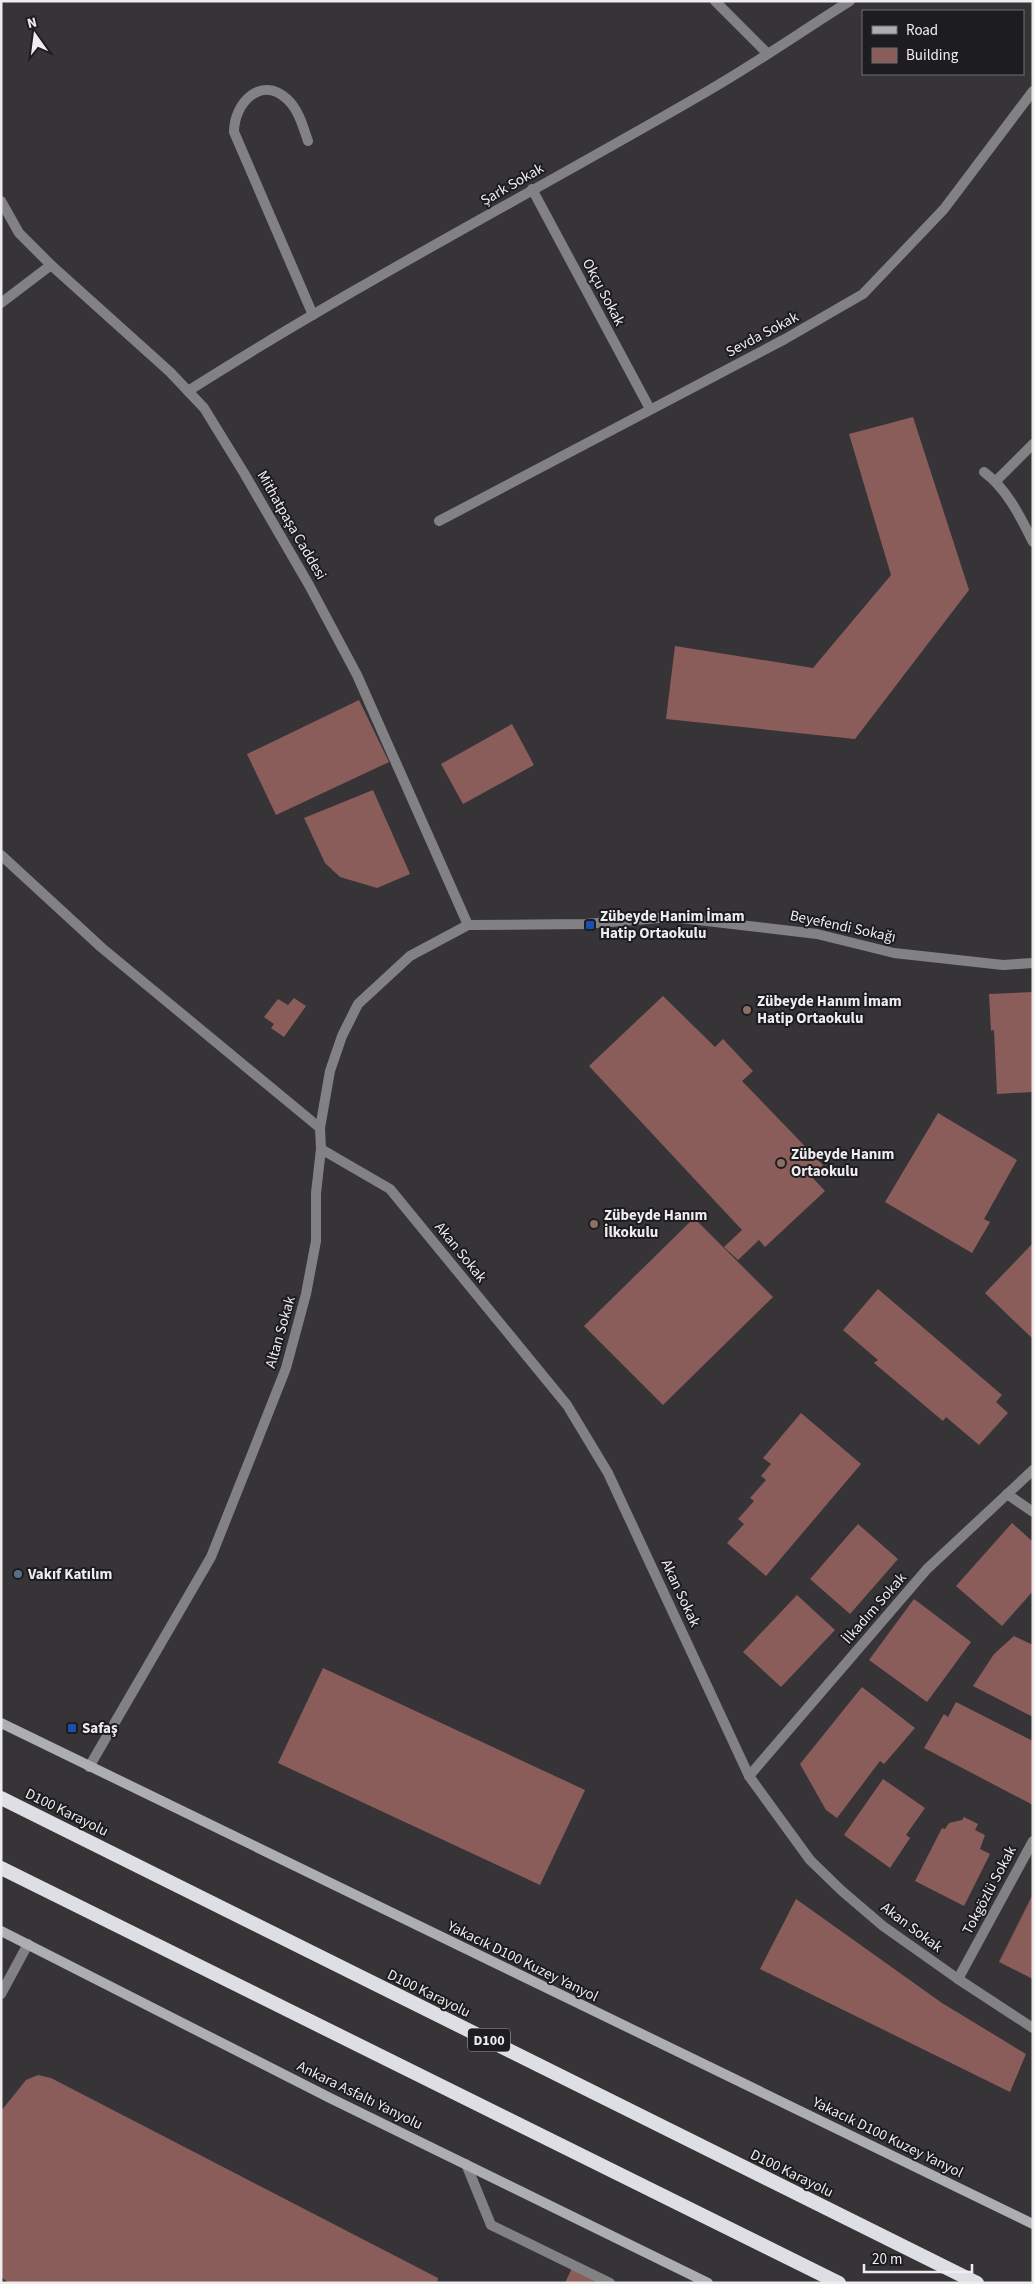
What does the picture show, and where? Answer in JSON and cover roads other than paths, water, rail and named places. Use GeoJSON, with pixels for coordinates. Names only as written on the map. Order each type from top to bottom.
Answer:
{"type":"FeatureCollection","features":[{"type":"Feature","properties":{"kind":"highway","name":"D100 Karayolu"},"geometry":{"type":"LineString","coordinates":[[1,1798],[978,2283]]}},
{"type":"Feature","properties":{"kind":"highway"},"geometry":{"type":"LineString","coordinates":[[1,1868],[839,2283]]}},
{"type":"Feature","properties":{"kind":"main road","name":"Yakacık D100 Kuzey Yanyol"},"geometry":{"type":"LineString","coordinates":[[1,1723],[1033,2224]]}},
{"type":"Feature","properties":{"kind":"main road","name":"Ankara Asfaltı Yanyolu"},"geometry":{"type":"LineString","coordinates":[[1,1931],[330,2098],[708,2283]]}},
{"type":"Feature","properties":{"kind":"street"},"geometry":{"type":"LineString","coordinates":[[715,1],[767,53]]}},
{"type":"Feature","properties":{"kind":"street","name":"Şark Sokak"},"geometry":{"type":"LineString","coordinates":[[188,391],[254,349],[532,188],[708,91],[850,1]]}},
{"type":"Feature","properties":{"kind":"street"},"geometry":{"type":"LineString","coordinates":[[308,141],[294,106],[279,94],[265,90],[254,94],[244,100],[237,110],[234,132],[313,315]]}},
{"type":"Feature","properties":{"kind":"street","name":"Sevda Sokak"},"geometry":{"type":"LineString","coordinates":[[439,521],[785,339],[863,294],[944,210],[1033,91]]}},
{"type":"Feature","properties":{"kind":"street","name":"Okçu Sokak"},"geometry":{"type":"LineString","coordinates":[[532,188],[650,410]]}},
{"type":"Feature","properties":{"kind":"street","name":"Mithatpaşa Caddesi"},"geometry":{"type":"LineString","coordinates":[[1,201],[19,233],[51,265],[170,372],[204,408],[244,472],[320,604],[357,675],[468,925]]}},
{"type":"Feature","properties":{"kind":"street"},"geometry":{"type":"LineString","coordinates":[[1,303],[51,265]]}},
{"type":"Feature","properties":{"kind":"street"},"geometry":{"type":"LineString","coordinates":[[996,481],[1033,444]]}},
{"type":"Feature","properties":{"kind":"street"},"geometry":{"type":"LineString","coordinates":[[984,472],[996,481],[1018,512],[1033,542]]}},
{"type":"Feature","properties":{"kind":"street"},"geometry":{"type":"LineString","coordinates":[[1,855],[102,948],[320,1128]]}},
{"type":"Feature","properties":{"kind":"street","name":"Beyefendi Sokağı"},"geometry":{"type":"LineString","coordinates":[[468,925],[585,924],[672,917],[817,934],[894,953],[1003,965],[1033,963]]}},
{"type":"Feature","properties":{"kind":"street","name":"Altan Sokak"},"geometry":{"type":"LineString","coordinates":[[89,1767],[210,1557],[286,1368],[306,1294],[316,1240],[316,1193],[321,1149],[320,1128],[330,1071],[342,1036],[358,1004],[410,956],[468,925]]}},
{"type":"Feature","properties":{"kind":"street","name":"Akan Sokak"},"geometry":{"type":"LineString","coordinates":[[321,1149],[390,1189],[568,1406],[608,1473],[749,1776],[810,1860],[842,1891],[883,1926],[958,1979],[1033,2028]]}},
{"type":"Feature","properties":{"kind":"street","name":"İlkadım Sokak"},"geometry":{"type":"LineString","coordinates":[[749,1776],[927,1568],[1033,1470]]}},
{"type":"Feature","properties":{"kind":"street"},"geometry":{"type":"LineString","coordinates":[[1007,1494],[1033,1512]]}},
{"type":"Feature","properties":{"kind":"street","name":"Tokgözlü Sokak"},"geometry":{"type":"LineString","coordinates":[[958,1979],[1033,1841]]}},
{"type":"Feature","properties":{"kind":"street"},"geometry":{"type":"LineString","coordinates":[[1,1994],[28,1944]]}},
{"type":"Feature","properties":{"kind":"street"},"geometry":{"type":"LineString","coordinates":[[466,2164],[491,2225],[610,2283]]}},
{"type":"Feature","properties":{"kind":"place","name":"Zübeyde Hanim İmam Hati̇p Ortaokulu"},"geometry":{"type":"Point","coordinates":[590,925]}},
{"type":"Feature","properties":{"kind":"place","name":"Zübeyde Hanım İmam Hatip Ortaokulu"},"geometry":{"type":"Point","coordinates":[747,1010]}},
{"type":"Feature","properties":{"kind":"place","name":"Zübeyde Hanım Ortaokulu"},"geometry":{"type":"Point","coordinates":[781,1163]}},
{"type":"Feature","properties":{"kind":"place","name":"Zübeyde Hanım İlkokulu"},"geometry":{"type":"Point","coordinates":[594,1224]}},
{"type":"Feature","properties":{"kind":"place","name":"Vakıf Katılım"},"geometry":{"type":"Point","coordinates":[18,1574]}},
{"type":"Feature","properties":{"kind":"place","name":"Safaş"},"geometry":{"type":"Point","coordinates":[72,1728]}}]}
